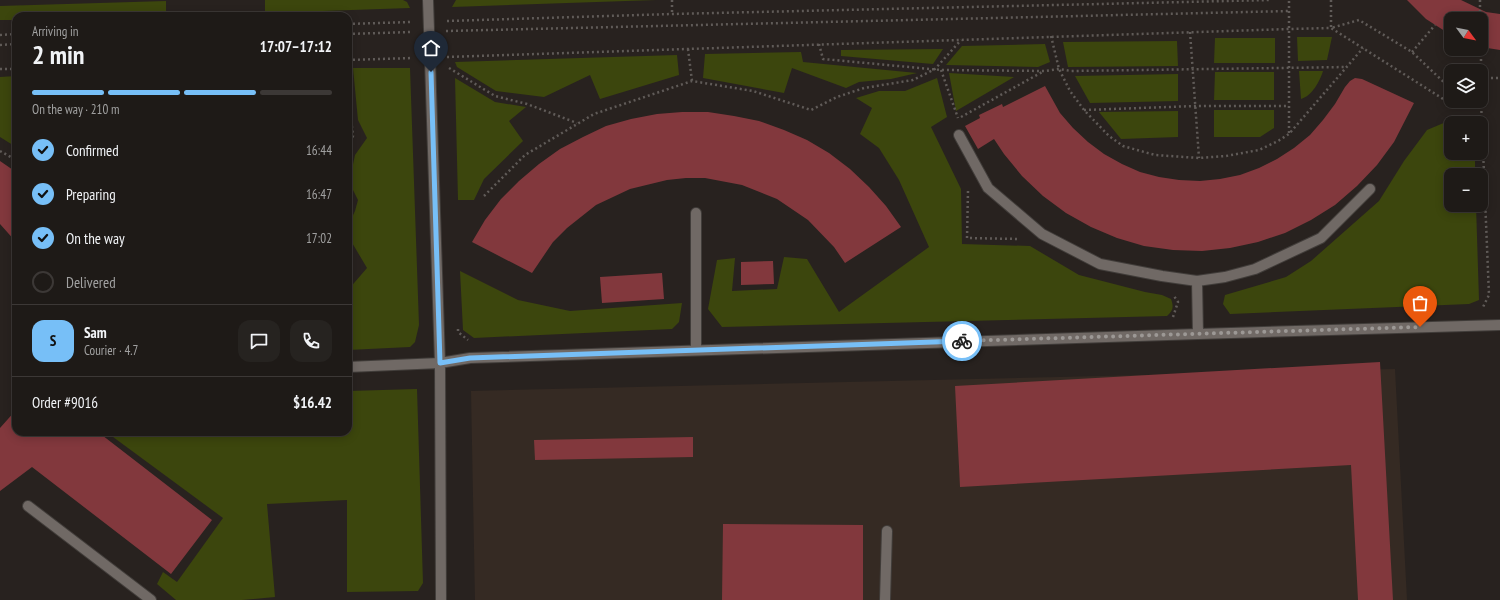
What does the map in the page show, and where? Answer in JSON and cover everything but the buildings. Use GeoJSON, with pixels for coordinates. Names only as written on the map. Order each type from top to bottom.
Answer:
{"type":"FeatureCollection","features":[{"type":"Feature","properties":{"kind":"street"},"geometry":{"type":"LineString","coordinates":[[428,0],[440,363],[441,600]]}},
{"type":"Feature","properties":{"kind":"street"},"geometry":{"type":"LineString","coordinates":[[959,135],[988,188],[1042,234],[1100,264],[1197,281],[1225,277],[1255,269],[1321,238],[1370,189]]}},
{"type":"Feature","properties":{"kind":"street"},"geometry":{"type":"LineString","coordinates":[[696,213],[696,350]]}},
{"type":"Feature","properties":{"kind":"street"},"geometry":{"type":"LineString","coordinates":[[1197,281],[1198,334]]}},
{"type":"Feature","properties":{"kind":"street"},"geometry":{"type":"LineString","coordinates":[[352,367],[440,363],[470,358],[1500,325]]}},
{"type":"Feature","properties":{"kind":"street"},"geometry":{"type":"LineString","coordinates":[[28,506],[151,600]]}},
{"type":"Feature","properties":{"kind":"street"},"geometry":{"type":"LineString","coordinates":[[885,600],[887,531]]}},
{"type":"Feature","properties":{"kind":"path"},"geometry":{"type":"LineString","coordinates":[[672,0],[672,14]]}},
{"type":"Feature","properties":{"kind":"path"},"geometry":{"type":"LineString","coordinates":[[352,34],[429,27],[672,14],[1270,0]]}},
{"type":"Feature","properties":{"kind":"path"},"geometry":{"type":"LineString","coordinates":[[1289,0],[1289,134]]}},
{"type":"Feature","properties":{"kind":"path"},"geometry":{"type":"LineString","coordinates":[[1331,0],[1331,28]]}},
{"type":"Feature","properties":{"kind":"path"},"geometry":{"type":"LineString","coordinates":[[1480,0],[1480,12]]}},
{"type":"Feature","properties":{"kind":"path"},"geometry":{"type":"LineString","coordinates":[[352,24],[429,27],[1289,11]]}},
{"type":"Feature","properties":{"kind":"path"},"geometry":{"type":"LineString","coordinates":[[352,60],[1288,28],[1331,28],[1359,20],[1412,52],[1444,82]]}},
{"type":"Feature","properties":{"kind":"path"},"geometry":{"type":"LineString","coordinates":[[1412,52],[1435,25]]}},
{"type":"Feature","properties":{"kind":"path"},"geometry":{"type":"LineString","coordinates":[[1331,28],[1444,99]]}},
{"type":"Feature","properties":{"kind":"path"},"geometry":{"type":"LineString","coordinates":[[1190,32],[1199,158]]}},
{"type":"Feature","properties":{"kind":"path"},"geometry":{"type":"LineString","coordinates":[[0,35],[12,34]]}},
{"type":"Feature","properties":{"kind":"path"},"geometry":{"type":"LineString","coordinates":[[1051,36],[1059,69],[1070,91],[1084,110],[1108,136],[1123,146],[1155,155],[1199,158],[1226,156],[1259,150],[1289,134],[1363,48]]}},
{"type":"Feature","properties":{"kind":"path"},"geometry":{"type":"LineString","coordinates":[[484,196],[525,155],[594,114],[692,80],[753,91],[811,110],[837,97],[864,88],[913,80],[934,69],[961,40]]}},
{"type":"Feature","properties":{"kind":"path"},"geometry":{"type":"LineString","coordinates":[[0,45],[12,44]]}},
{"type":"Feature","properties":{"kind":"path"},"geometry":{"type":"LineString","coordinates":[[819,44],[823,59],[941,70],[1045,71],[1059,69],[1071,71],[1347,67]]}},
{"type":"Feature","properties":{"kind":"path"},"geometry":{"type":"LineString","coordinates":[[688,49],[692,80]]}},
{"type":"Feature","properties":{"kind":"path"},"geometry":{"type":"LineString","coordinates":[[449,57],[450,76]]}},
{"type":"Feature","properties":{"kind":"path"},"geometry":{"type":"LineString","coordinates":[[0,69],[12,68]]}},
{"type":"Feature","properties":{"kind":"path"},"geometry":{"type":"LineString","coordinates":[[449,68],[495,96],[527,104],[578,123]]}},
{"type":"Feature","properties":{"kind":"path"},"geometry":{"type":"LineString","coordinates":[[941,70],[958,118]]}},
{"type":"Feature","properties":{"kind":"path"},"geometry":{"type":"LineString","coordinates":[[1488,78],[1500,78]]}},
{"type":"Feature","properties":{"kind":"path"},"geometry":{"type":"LineString","coordinates":[[1084,110],[1196,106],[1289,106]]}},
{"type":"Feature","properties":{"kind":"path"},"geometry":{"type":"LineString","coordinates":[[1481,108],[1489,295],[1481,311]]}},
{"type":"Feature","properties":{"kind":"path"},"geometry":{"type":"LineString","coordinates":[[352,127],[352,138]]}},
{"type":"Feature","properties":{"kind":"path"},"geometry":{"type":"LineString","coordinates":[[0,151],[12,158]]}},
{"type":"Feature","properties":{"kind":"path"},"geometry":{"type":"LineString","coordinates":[[1172,320],[1180,319]]}},
{"type":"Feature","properties":{"kind":"path"},"geometry":{"type":"LineString","coordinates":[[457,326],[458,332],[469,341]]}},
{"type":"Feature","properties":{"kind":"shaded area"},"geometry":{"type":"Polygon","coordinates":[[[1395,369],[1407,600],[475,600],[471,391],[1395,369]]]}},
{"type":"Feature","properties":{"kind":"green space"},"geometry":{"type":"Polygon","coordinates":[[[265,0],[403,0],[407,2],[410,8],[294,12],[265,12],[265,0]]]}},
{"type":"Feature","properties":{"kind":"green space"},"geometry":{"type":"Polygon","coordinates":[[[456,0],[656,0],[452,7],[456,0]]]}},
{"type":"Feature","properties":{"kind":"green space"},"geometry":{"type":"Polygon","coordinates":[[[166,1],[166,12],[12,12],[12,20],[0,20],[0,6],[166,1]]]}},
{"type":"Feature","properties":{"kind":"green space"},"geometry":{"type":"Polygon","coordinates":[[[1297,37],[1332,37],[1327,60],[1298,61],[1297,37]]]}},
{"type":"Feature","properties":{"kind":"green space"},"geometry":{"type":"Polygon","coordinates":[[[1215,38],[1275,38],[1275,63],[1214,63],[1215,38]]]}},
{"type":"Feature","properties":{"kind":"green space"},"geometry":{"type":"Polygon","coordinates":[[[1177,41],[1178,66],[1068,67],[1063,42],[1177,41]]]}},
{"type":"Feature","properties":{"kind":"green space"},"geometry":{"type":"Polygon","coordinates":[[[1045,44],[1050,62],[1038,67],[946,65],[962,46],[1045,44]]]}},
{"type":"Feature","properties":{"kind":"green space"},"geometry":{"type":"Polygon","coordinates":[[[943,49],[933,64],[841,56],[841,50],[943,49]]]}},
{"type":"Feature","properties":{"kind":"green space"},"geometry":{"type":"Polygon","coordinates":[[[801,52],[803,62],[917,73],[891,79],[859,82],[846,88],[792,68],[784,93],[703,78],[705,54],[801,52]]]}},
{"type":"Feature","properties":{"kind":"green space"},"geometry":{"type":"Polygon","coordinates":[[[677,55],[679,75],[600,99],[590,75],[544,97],[496,91],[457,67],[455,62],[677,55]]]}},
{"type":"Feature","properties":{"kind":"green space"},"geometry":{"type":"Polygon","coordinates":[[[353,68],[410,68],[419,325],[415,342],[410,347],[352,350],[352,285],[367,268],[352,243],[352,217],[358,200],[352,188],[352,169],[355,155],[367,138],[358,120],[353,68]]]}},
{"type":"Feature","properties":{"kind":"green space"},"geometry":{"type":"Polygon","coordinates":[[[1299,71],[1323,71],[1318,83],[1309,95],[1301,99],[1299,71]]]}},
{"type":"Feature","properties":{"kind":"green space"},"geometry":{"type":"Polygon","coordinates":[[[1215,72],[1274,72],[1274,100],[1214,100],[1215,72]]]}},
{"type":"Feature","properties":{"kind":"green space"},"geometry":{"type":"Polygon","coordinates":[[[949,73],[1014,77],[956,111],[949,73]]]}},
{"type":"Feature","properties":{"kind":"green space"},"geometry":{"type":"Polygon","coordinates":[[[1178,74],[1178,101],[1090,103],[1075,76],[1178,74]]]}},
{"type":"Feature","properties":{"kind":"green space"},"geometry":{"type":"Polygon","coordinates":[[[12,76],[12,144],[0,137],[0,77],[12,76]]]}},
{"type":"Feature","properties":{"kind":"green space"},"geometry":{"type":"Polygon","coordinates":[[[455,78],[495,102],[526,107],[509,121],[523,141],[484,179],[474,200],[458,200],[455,78]]]}},
{"type":"Feature","properties":{"kind":"green space"},"geometry":{"type":"Polygon","coordinates":[[[937,78],[947,117],[931,127],[961,189],[962,244],[1030,246],[1079,275],[1162,295],[1171,299],[1172,311],[1167,316],[722,327],[708,309],[717,260],[735,258],[732,291],[777,289],[784,257],[807,259],[839,312],[929,247],[899,180],[879,148],[860,134],[872,108],[856,98],[879,91],[905,91],[937,78]]]}},
{"type":"Feature","properties":{"kind":"green space"},"geometry":{"type":"Polygon","coordinates":[[[1214,110],[1274,110],[1274,128],[1260,137],[1214,137],[1214,110]]]}},
{"type":"Feature","properties":{"kind":"green space"},"geometry":{"type":"Polygon","coordinates":[[[1178,111],[1178,137],[1121,139],[1099,112],[1178,111]]]}},
{"type":"Feature","properties":{"kind":"green space"},"geometry":{"type":"Polygon","coordinates":[[[1444,123],[1444,160],[1475,160],[1475,168],[1444,168],[1444,212],[1476,212],[1479,300],[1469,304],[1230,314],[1223,304],[1225,295],[1286,277],[1311,261],[1379,201],[1404,161],[1427,130],[1444,123]]]}},
{"type":"Feature","properties":{"kind":"green space"},"geometry":{"type":"Polygon","coordinates":[[[460,271],[518,300],[570,311],[682,303],[679,322],[672,329],[474,338],[463,330],[460,271]]]}},
{"type":"Feature","properties":{"kind":"green space"},"geometry":{"type":"Polygon","coordinates":[[[417,389],[423,583],[418,591],[347,592],[347,500],[267,504],[275,597],[242,600],[176,600],[157,584],[163,572],[177,582],[223,518],[112,436],[352,436],[352,391],[417,389]]]}},
{"type":"Feature","properties":{"kind":"way so far"},"geometry":{"type":"LineString","coordinates":[[962,341],[1420,327]]}},
{"type":"Feature","properties":{"kind":"route"},"geometry":{"type":"LineString","coordinates":[[431,72],[440,363],[470,358],[962,341]]}}]}
